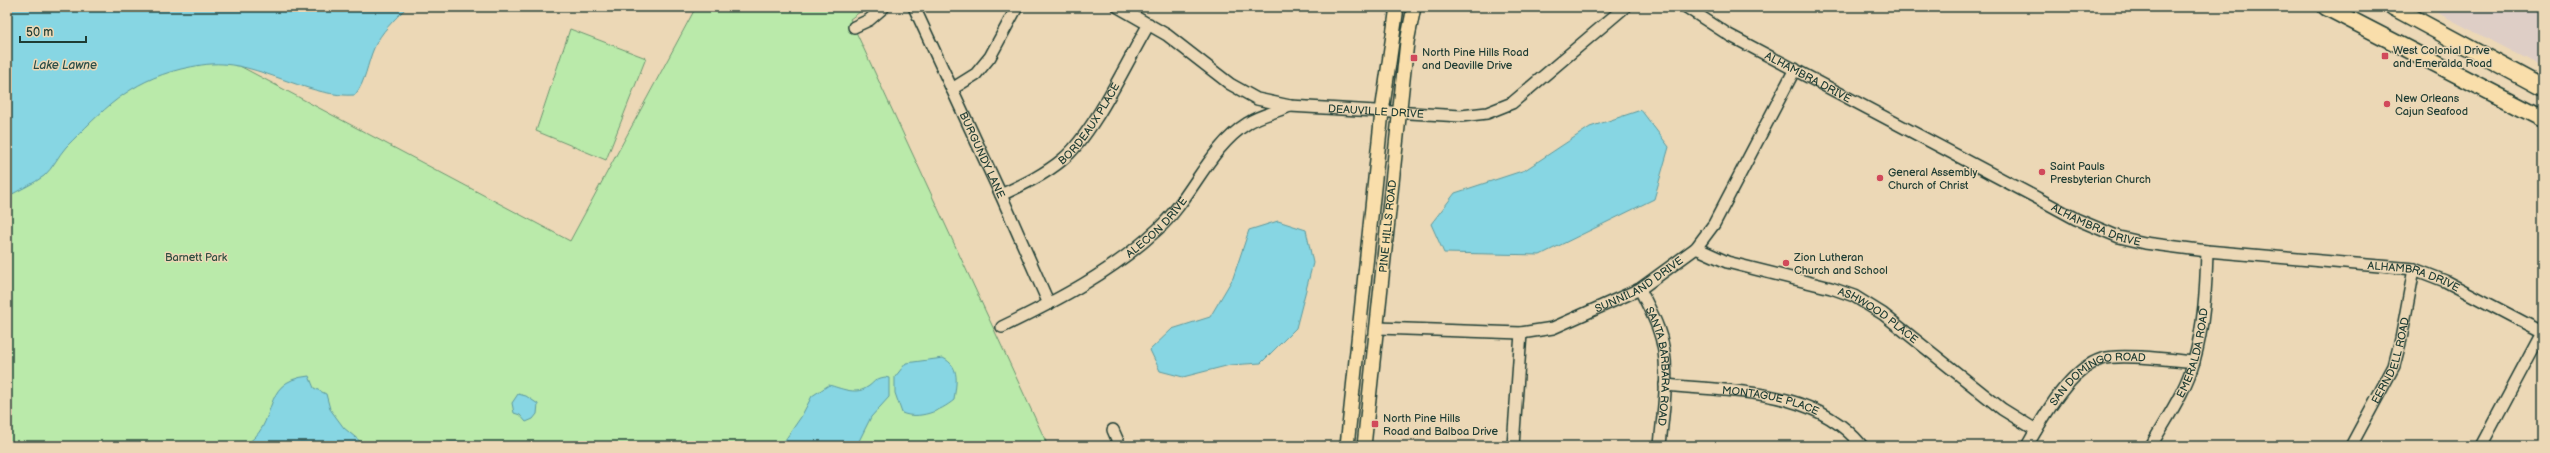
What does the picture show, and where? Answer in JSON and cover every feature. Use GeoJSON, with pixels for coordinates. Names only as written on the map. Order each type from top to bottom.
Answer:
{"type":"FeatureCollection","features":[{"type":"Feature","properties":{"kind":"highway"},"geometry":{"type":"LineString","coordinates":[[2326,7],[2543,119]]}},
{"type":"Feature","properties":{"kind":"highway"},"geometry":{"type":"LineString","coordinates":[[2393,7],[2543,88]]}},
{"type":"Feature","properties":{"kind":"main road","name":"PINE HILLS ROAD"},"geometry":{"type":"LineString","coordinates":[[1347,446],[1382,112],[1397,7]]}},
{"type":"Feature","properties":{"kind":"main road","name":"PINE HILLS ROAD"},"geometry":{"type":"LineString","coordinates":[[1364,446],[1378,328],[1407,42],[1414,7]]}},
{"type":"Feature","properties":{"kind":"street"},"geometry":{"type":"LineString","coordinates":[[854,28],[869,20],[884,7]]}},
{"type":"Feature","properties":{"kind":"street","name":"BURGUNDY LANE"},"geometry":{"type":"LineString","coordinates":[[914,7],[1001,195],[1049,304]]}},
{"type":"Feature","properties":{"kind":"street"},"geometry":{"type":"LineString","coordinates":[[952,89],[976,74],[990,57],[1017,7]]}},
{"type":"Feature","properties":{"kind":"street","name":"DEAUVILLE DRIVE"},"geometry":{"type":"LineString","coordinates":[[1118,7],[1167,35],[1230,84],[1257,99],[1290,106],[1461,116],[1487,113],[1512,103],[1625,7]]}},
{"type":"Feature","properties":{"kind":"street","name":"ALHAMBRA DRIVE"},"geometry":{"type":"LineString","coordinates":[[1686,7],[1702,19],[2076,219],[2118,237],[2145,243],[2207,251],[2414,268],[2445,281],[2542,331]]}},
{"type":"Feature","properties":{"kind":"street","name":"BORDEAUX PLACE"},"geometry":{"type":"LineString","coordinates":[[1001,195],[1042,175],[1063,160],[1077,144],[1089,128],[1149,24]]}},
{"type":"Feature","properties":{"kind":"street","name":"SUNNILAND DRIVE"},"geometry":{"type":"LineString","coordinates":[[1378,328],[1521,333],[1553,328],[1640,289],[1696,248],[1714,224],[1795,69]]}},
{"type":"Feature","properties":{"kind":"street","name":"ALECON DRIVE"},"geometry":{"type":"LineString","coordinates":[[1002,327],[1049,304],[1101,274],[1159,228],[1181,204],[1226,140],[1248,122],[1290,106]]}},
{"type":"Feature","properties":{"kind":"street","name":"ASHWOOD PLACE"},"geometry":{"type":"LineString","coordinates":[[1696,248],[1727,262],[1831,288],[1854,296],[1883,314],[2002,409],[2036,430]]}},
{"type":"Feature","properties":{"kind":"street","name":"EMERALDA ROAD"},"geometry":{"type":"LineString","coordinates":[[2151,446],[2172,410],[2194,362],[2204,307],[2207,251]]}},
{"type":"Feature","properties":{"kind":"street","name":"FERNDELL ROAD"},"geometry":{"type":"LineString","coordinates":[[2351,446],[2394,366],[2401,339],[2414,268]]}},
{"type":"Feature","properties":{"kind":"street","name":"SANTA BARBARA ROAD"},"geometry":{"type":"LineString","coordinates":[[1640,289],[1658,328],[1663,351],[1665,385],[1660,446]]}},
{"type":"Feature","properties":{"kind":"street"},"geometry":{"type":"LineString","coordinates":[[2481,446],[2542,331]]}},
{"type":"Feature","properties":{"kind":"street"},"geometry":{"type":"LineString","coordinates":[[1513,446],[1521,333]]}},
{"type":"Feature","properties":{"kind":"street","name":"SAN DOMINGO ROAD"},"geometry":{"type":"LineString","coordinates":[[2027,446],[2064,388],[2084,370],[2102,358],[2194,362]]}},
{"type":"Feature","properties":{"kind":"street","name":"MONTAGUE PLACE"},"geometry":{"type":"LineString","coordinates":[[1665,385],[1776,396],[1811,406],[1837,423],[1862,446]]}},
{"type":"Feature","properties":{"kind":"street"},"geometry":{"type":"LineString","coordinates":[[1112,430],[1120,446]]}},
{"type":"Feature","properties":{"kind":"shaded area"},"geometry":{"type":"Polygon","coordinates":[[[2426,7],[2543,7],[2543,67],[2426,7]]]}},
{"type":"Feature","properties":{"kind":"green space","name":"Barnett Park"},"geometry":{"type":"Polygon","coordinates":[[[7,7],[153,20],[570,241],[696,7],[867,7],[850,19],[1048,446],[7,446],[7,7]]]}},
{"type":"Feature","properties":{"kind":"green space"},"geometry":{"type":"Polygon","coordinates":[[[570,29],[646,58],[606,160],[536,131],[570,29]]]}},
{"type":"Feature","properties":{"kind":"water","name":"Lake Lawne"},"geometry":{"type":"Polygon","coordinates":[[[7,7],[407,7],[388,26],[377,42],[362,84],[355,95],[339,95],[322,92],[240,66],[212,64],[181,69],[146,81],[118,99],[92,121],[66,147],[44,176],[7,197],[7,7]]]}},
{"type":"Feature","properties":{"kind":"water"},"geometry":{"type":"Polygon","coordinates":[[[1641,110],[1669,147],[1654,199],[1540,255],[1444,253],[1431,224],[1455,193],[1525,170],[1590,127],[1641,110]]]}},
{"type":"Feature","properties":{"kind":"water"},"geometry":{"type":"Polygon","coordinates":[[[1278,221],[1306,230],[1313,263],[1296,328],[1261,363],[1230,365],[1183,377],[1160,371],[1150,350],[1172,329],[1210,317],[1233,278],[1249,230],[1278,221]]]}},
{"type":"Feature","properties":{"kind":"water"},"geometry":{"type":"Polygon","coordinates":[[[943,358],[953,366],[955,371],[956,382],[954,400],[943,408],[922,415],[908,415],[902,413],[895,393],[895,377],[906,363],[943,358]]]}},
{"type":"Feature","properties":{"kind":"water"},"geometry":{"type":"Polygon","coordinates":[[[309,376],[314,388],[326,394],[330,409],[344,428],[366,446],[243,446],[255,437],[262,427],[271,405],[282,386],[293,380],[309,376]]]}},
{"type":"Feature","properties":{"kind":"water"},"geometry":{"type":"Polygon","coordinates":[[[885,377],[889,378],[889,397],[871,417],[858,443],[851,446],[781,446],[801,417],[812,396],[829,385],[852,391],[862,390],[876,380],[885,377]]]}},
{"type":"Feature","properties":{"kind":"water"},"geometry":{"type":"Polygon","coordinates":[[[518,394],[526,396],[538,404],[537,414],[533,419],[526,422],[520,415],[514,413],[512,403],[518,394]]]}},
{"type":"Feature","properties":{"kind":"water"},"geometry":{"type":"Polygon","coordinates":[[[450,442],[473,442],[481,446],[441,446],[450,442]]]}},
{"type":"Feature","properties":{"kind":"place","name":"West Colonial Drive and Emeralda Road"},"geometry":{"type":"Point","coordinates":[2385,56]}},
{"type":"Feature","properties":{"kind":"place","name":"North Pine Hills Road and Deaville Drive"},"geometry":{"type":"Point","coordinates":[1414,58]}},
{"type":"Feature","properties":{"kind":"place","name":"New Orleans Cajun Seafood"},"geometry":{"type":"Point","coordinates":[2387,104]}},
{"type":"Feature","properties":{"kind":"place","name":"Saint Pauls Presbyterian Church"},"geometry":{"type":"Point","coordinates":[2042,172]}},
{"type":"Feature","properties":{"kind":"place","name":"General Assembly Church of Christ"},"geometry":{"type":"Point","coordinates":[1880,178]}},
{"type":"Feature","properties":{"kind":"place","name":"Zion Lutheran Church and School"},"geometry":{"type":"Point","coordinates":[1786,263]}},
{"type":"Feature","properties":{"kind":"place","name":"North Pine Hills Road and Balboa Drive"},"geometry":{"type":"Point","coordinates":[1375,424]}}]}
